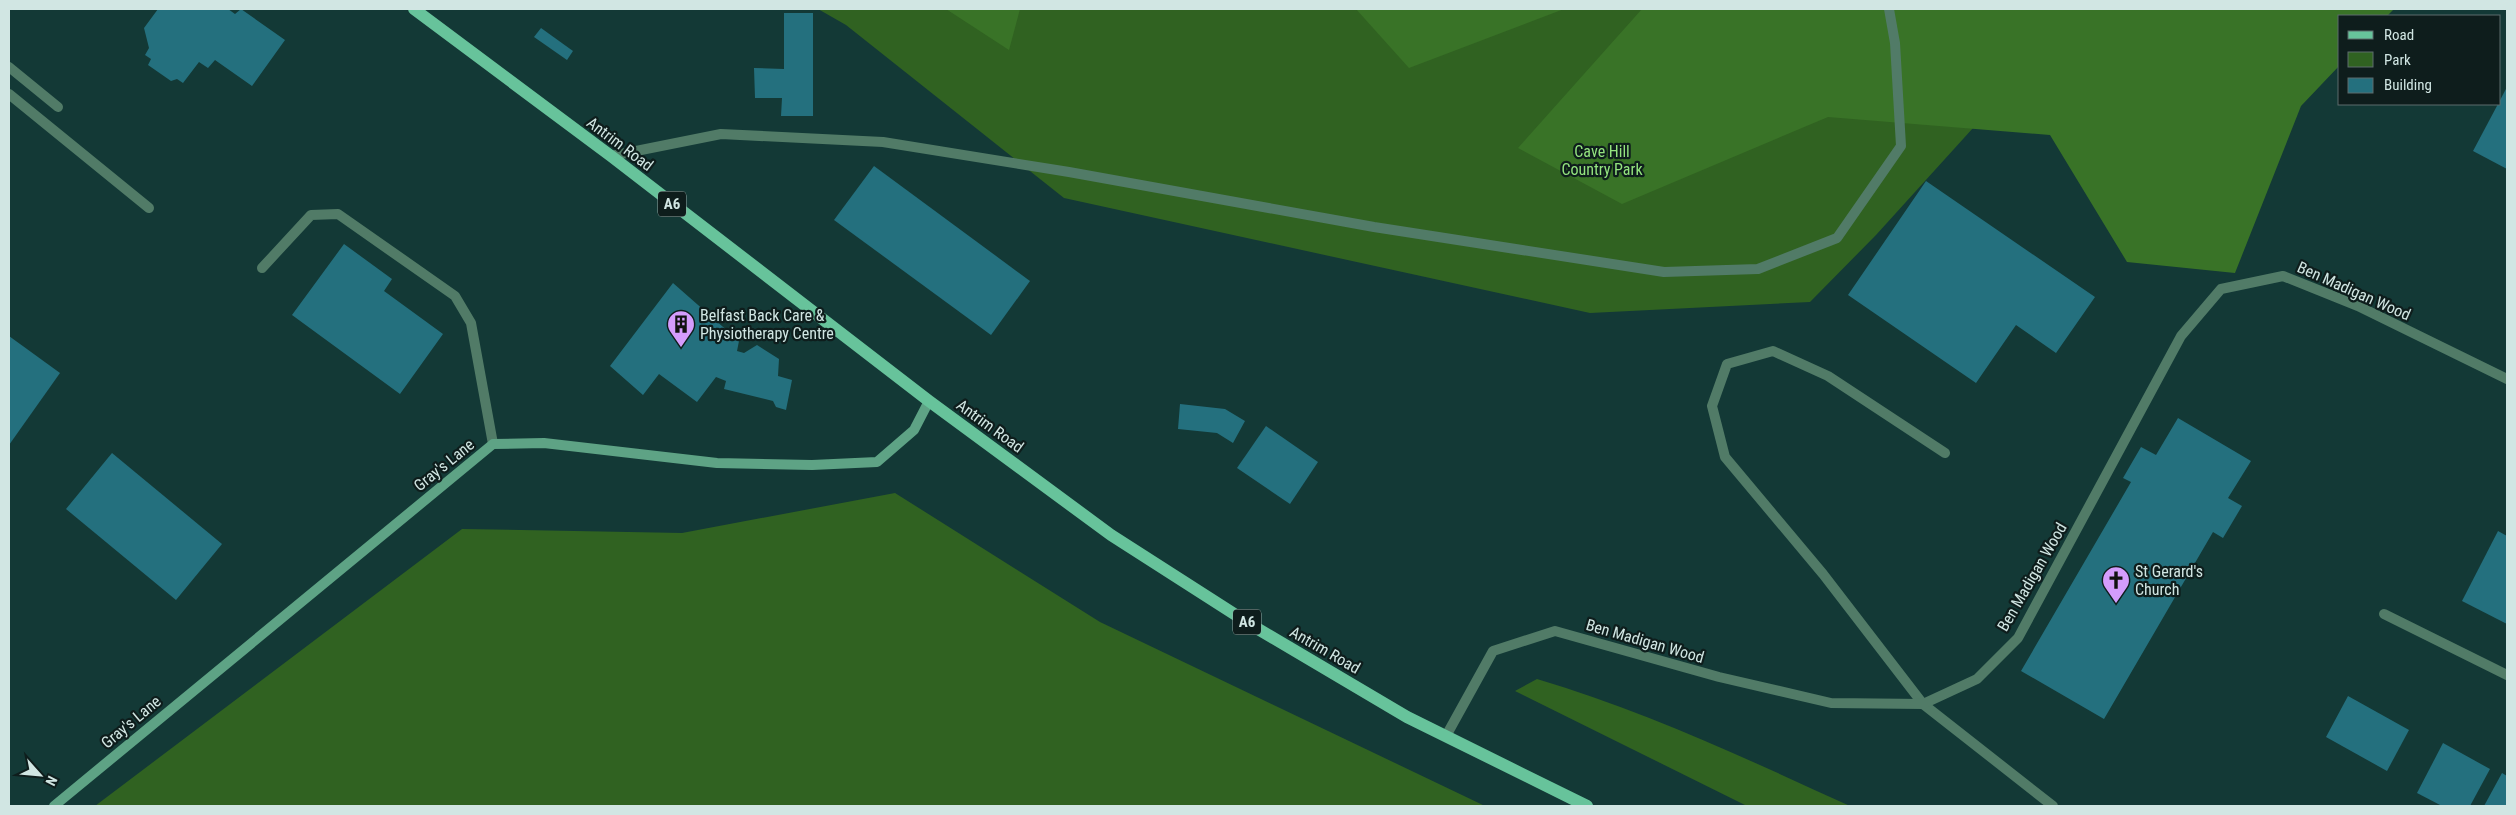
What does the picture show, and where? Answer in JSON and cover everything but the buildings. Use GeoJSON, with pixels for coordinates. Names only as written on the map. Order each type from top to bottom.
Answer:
{"type":"FeatureCollection","features":[{"type":"Feature","properties":{"kind":"main road","name":"Antrim Road"},"geometry":{"type":"LineString","coordinates":[[414,9],[610,156],[929,401],[1112,535],[1252,626],[1407,716],[1587,806]]}},
{"type":"Feature","properties":{"kind":"street"},"geometry":{"type":"LineString","coordinates":[[610,156],[721,134],[883,142],[1069,172],[1374,227],[1664,272],[1758,269],[1837,238],[1901,146],[1895,43],[1889,9]]}},
{"type":"Feature","properties":{"kind":"street"},"geometry":{"type":"LineString","coordinates":[[9,67],[58,107]]}},
{"type":"Feature","properties":{"kind":"street"},"geometry":{"type":"LineString","coordinates":[[9,94],[149,208]]}},
{"type":"Feature","properties":{"kind":"street"},"geometry":{"type":"LineString","coordinates":[[262,268],[311,215],[338,214],[455,296],[471,323],[493,444]]}},
{"type":"Feature","properties":{"kind":"street","name":"Ben Madigan Wood"},"geometry":{"type":"LineString","coordinates":[[1446,736],[1493,651],[1556,631],[1718,677],[1831,703],[1923,704],[1977,678],[2018,638],[2181,336],[2221,289],[2283,276],[2358,306],[2507,379]]}},
{"type":"Feature","properties":{"kind":"street"},"geometry":{"type":"LineString","coordinates":[[1945,453],[1828,376],[1773,351],[1727,364],[1712,406],[1725,457],[1824,574],[1923,704],[2053,806]]}},
{"type":"Feature","properties":{"kind":"street","name":"Gray's Lane"},"geometry":{"type":"LineString","coordinates":[[54,806],[493,444],[544,443],[717,463],[812,465],[877,462],[914,430],[929,401]]}},
{"type":"Feature","properties":{"kind":"street"},"geometry":{"type":"LineString","coordinates":[[2384,614],[2507,675]]}},
{"type":"Feature","properties":{"kind":"green space","name":"Cave Hill Country Park"},"geometry":{"type":"Polygon","coordinates":[[[818,9],[2081,9],[1876,235],[1810,302],[1590,313],[1064,198],[846,25],[818,9]]]}},
{"type":"Feature","properties":{"kind":"green space"},"geometry":{"type":"Polygon","coordinates":[[[946,9],[1020,9],[1009,50],[946,9]]]}},
{"type":"Feature","properties":{"kind":"green space"},"geometry":{"type":"Polygon","coordinates":[[[1356,9],[1564,9],[1409,68],[1356,9]]]}},
{"type":"Feature","properties":{"kind":"green space"},"geometry":{"type":"Polygon","coordinates":[[[1642,9],[2394,9],[2388,15],[2338,15],[2338,67],[2301,106],[2235,273],[2127,262],[2050,135],[1828,117],[1622,204],[1518,148],[1642,9]]]}},
{"type":"Feature","properties":{"kind":"green space"},"geometry":{"type":"Polygon","coordinates":[[[895,493],[1100,622],[1485,806],[95,806],[462,529],[682,533],[895,493]]]}},
{"type":"Feature","properties":{"kind":"green space"},"geometry":{"type":"Polygon","coordinates":[[[1537,679],[1656,721],[1850,806],[1747,806],[1515,691],[1537,679]]]}},
{"type":"Feature","properties":{"kind":"place","name":"Belfast Back Care & Physiotherapy Centre"},"geometry":{"type":"Point","coordinates":[681,348]}},
{"type":"Feature","properties":{"kind":"place","name":"St Gerard's Church"},"geometry":{"type":"Point","coordinates":[2116,604]}}]}
